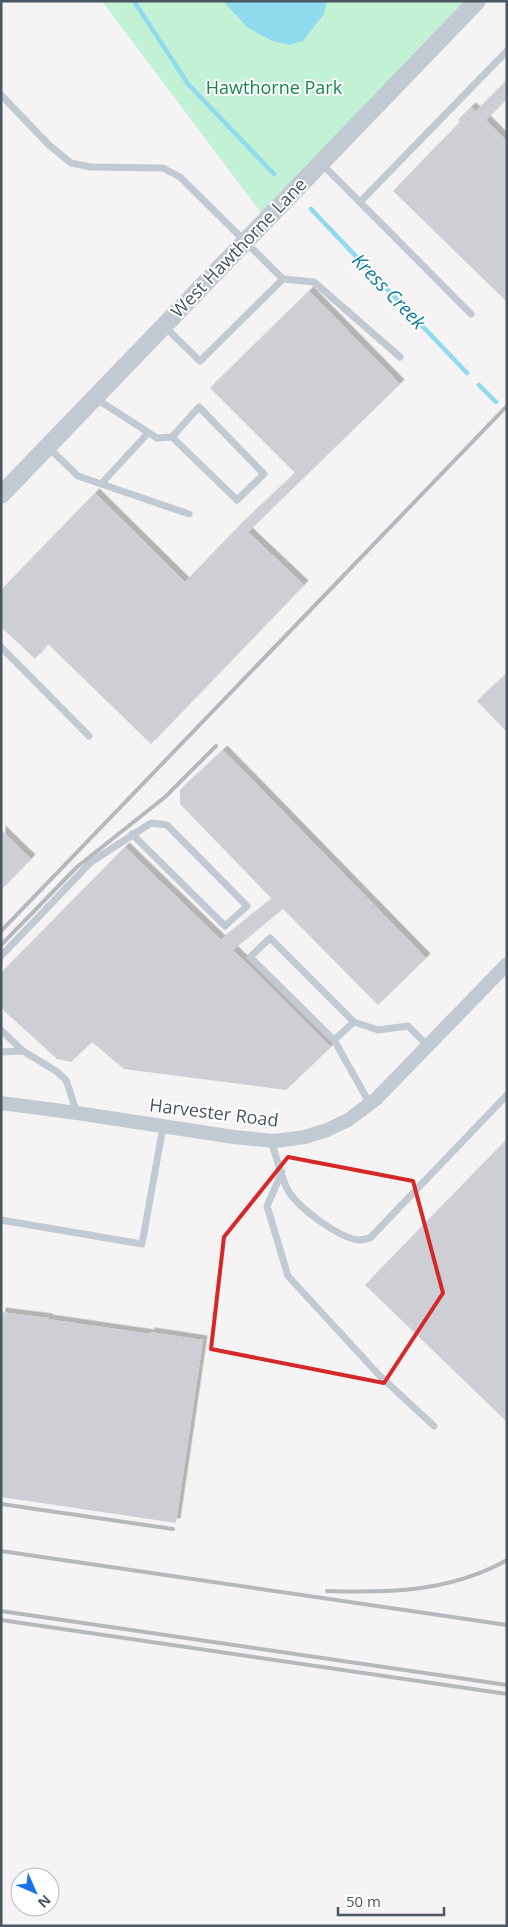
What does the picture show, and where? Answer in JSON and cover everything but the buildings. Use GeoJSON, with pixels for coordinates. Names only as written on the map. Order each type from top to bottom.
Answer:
{"type":"FeatureCollection","features":[{"type":"Feature","properties":{"kind":"street","name":"West Hawthorne Lane"},"geometry":{"type":"LineString","coordinates":[[2,492],[48,447],[477,1]]}},
{"type":"Feature","properties":{"kind":"street","name":"Harvester Road"},"geometry":{"type":"LineString","coordinates":[[1,1103],[271,1141],[305,1137],[328,1130],[348,1120],[370,1104],[507,964]]}},
{"type":"Feature","properties":{"kind":"lane"},"geometry":{"type":"LineString","coordinates":[[360,202],[507,51]]}},
{"type":"Feature","properties":{"kind":"lane"},"geometry":{"type":"LineString","coordinates":[[1,95],[49,145],[70,163],[91,167],[163,168],[180,176],[283,279],[314,282],[400,357]]}},
{"type":"Feature","properties":{"kind":"lane"},"geometry":{"type":"LineString","coordinates":[[321,163],[471,314]]}},
{"type":"Feature","properties":{"kind":"lane"},"geometry":{"type":"LineString","coordinates":[[164,326],[200,362],[283,279]]}},
{"type":"Feature","properties":{"kind":"lane"},"geometry":{"type":"LineString","coordinates":[[95,398],[157,438],[172,437],[199,407],[264,474],[238,500],[172,437]]}},
{"type":"Feature","properties":{"kind":"lane"},"geometry":{"type":"LineString","coordinates":[[102,483],[148,433]]}},
{"type":"Feature","properties":{"kind":"lane"},"geometry":{"type":"LineString","coordinates":[[48,447],[78,476],[189,514]]}},
{"type":"Feature","properties":{"kind":"lane"},"geometry":{"type":"LineString","coordinates":[[1,647],[89,736]]}},
{"type":"Feature","properties":{"kind":"lane"},"geometry":{"type":"LineString","coordinates":[[1,956],[91,862],[132,834],[151,823],[167,825],[247,906],[226,926],[132,834]]}},
{"type":"Feature","properties":{"kind":"lane"},"geometry":{"type":"LineString","coordinates":[[370,1104],[334,1040],[250,957],[270,938],[354,1022],[378,1030],[408,1026],[428,1046]]}},
{"type":"Feature","properties":{"kind":"lane"},"geometry":{"type":"LineString","coordinates":[[334,1040],[354,1022]]}},
{"type":"Feature","properties":{"kind":"lane"},"geometry":{"type":"LineString","coordinates":[[1,1030],[23,1051],[56,1071],[66,1080],[77,1113]]}},
{"type":"Feature","properties":{"kind":"lane"},"geometry":{"type":"LineString","coordinates":[[1,1052],[23,1051]]}},
{"type":"Feature","properties":{"kind":"lane"},"geometry":{"type":"LineString","coordinates":[[271,1141],[288,1192],[322,1224],[358,1240],[370,1238],[507,1095]]}},
{"type":"Feature","properties":{"kind":"lane"},"geometry":{"type":"LineString","coordinates":[[1,1220],[142,1244],[163,1127]]}},
{"type":"Feature","properties":{"kind":"lane"},"geometry":{"type":"LineString","coordinates":[[282,1172],[267,1206],[288,1276],[379,1376],[434,1426]]}},
{"type":"Feature","properties":{"kind":"highlighted area"},"geometry":{"type":"Polygon","coordinates":[[[288,1157],[413,1181],[443,1293],[384,1383],[211,1349],[224,1237],[288,1157]]]}},
{"type":"Feature","properties":{"kind":"green space","name":"Hawthorne Park"},"geometry":{"type":"Polygon","coordinates":[[[102,1],[477,1],[265,218],[102,1]]]}},
{"type":"Feature","properties":{"kind":"water"},"geometry":{"type":"Polygon","coordinates":[[[223,1],[327,1],[324,14],[303,41],[290,45],[272,41],[248,28],[223,1]]]}},
{"type":"Feature","properties":{"kind":"waterway","name":"Kress Creek"},"geometry":{"type":"LineString","coordinates":[[134,1],[188,84],[274,174]]}},
{"type":"Feature","properties":{"kind":"waterway","name":"Kress Creek"},"geometry":{"type":"LineString","coordinates":[[311,209],[467,373]]}},
{"type":"Feature","properties":{"kind":"waterway","name":"Kress Creek"},"geometry":{"type":"LineString","coordinates":[[479,385],[496,402]]}},
{"type":"Feature","properties":{"kind":"railway"},"geometry":{"type":"LineString","coordinates":[[1,931],[507,406]]}},
{"type":"Feature","properties":{"kind":"railway"},"geometry":{"type":"LineString","coordinates":[[1,945],[77,867],[165,797],[216,746]]}},
{"type":"Feature","properties":{"kind":"railway"},"geometry":{"type":"LineString","coordinates":[[1,1504],[173,1529]]}},
{"type":"Feature","properties":{"kind":"railway"},"geometry":{"type":"LineString","coordinates":[[1,1551],[507,1625]]}},
{"type":"Feature","properties":{"kind":"railway"},"geometry":{"type":"LineString","coordinates":[[327,1591],[397,1591],[419,1588],[464,1579],[507,1560]]}},
{"type":"Feature","properties":{"kind":"railway"},"geometry":{"type":"LineString","coordinates":[[1,1611],[507,1685]]}},
{"type":"Feature","properties":{"kind":"railway"},"geometry":{"type":"LineString","coordinates":[[1,1620],[507,1694]]}}]}
